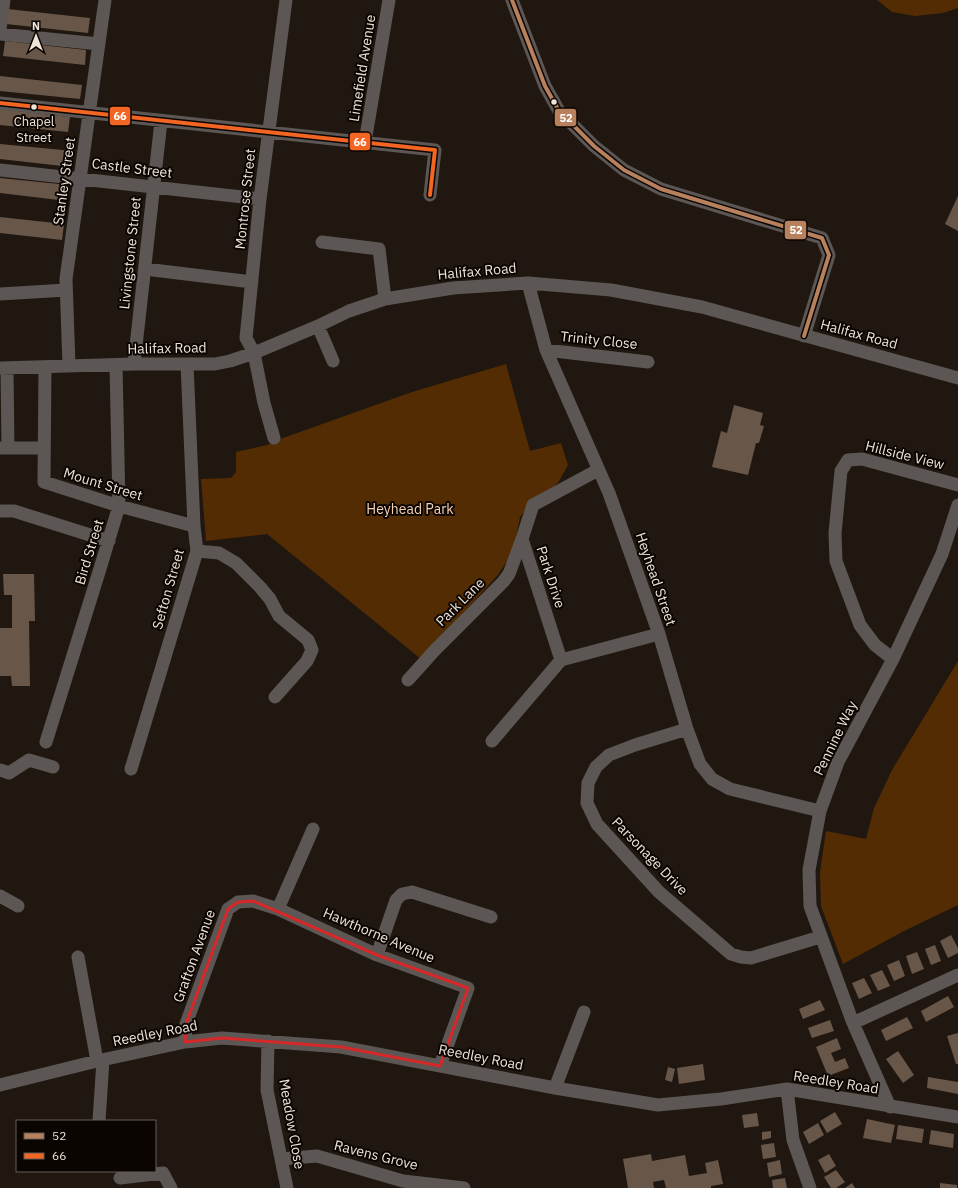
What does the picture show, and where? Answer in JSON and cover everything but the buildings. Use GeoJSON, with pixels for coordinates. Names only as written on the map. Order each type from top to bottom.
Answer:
{"type":"FeatureCollection","features":[{"type":"Feature","properties":{"kind":"street"},"geometry":{"type":"LineString","coordinates":[[0,30],[4,0]]}},
{"type":"Feature","properties":{"kind":"street","name":"Stanley Street"},"geometry":{"type":"LineString","coordinates":[[69,366],[66,279],[105,0]]}},
{"type":"Feature","properties":{"kind":"street","name":"Montrose Street"},"geometry":{"type":"LineString","coordinates":[[274,438],[264,404],[254,353],[246,338],[260,200],[286,0]]}},
{"type":"Feature","properties":{"kind":"street","name":"Limefield Avenue"},"geometry":{"type":"LineString","coordinates":[[366,142],[389,0]]}},
{"type":"Feature","properties":{"kind":"street"},"geometry":{"type":"LineString","coordinates":[[512,0],[544,86],[559,111],[594,146],[624,170],[661,189],[822,238],[829,255],[804,336]]}},
{"type":"Feature","properties":{"kind":"street"},"geometry":{"type":"LineString","coordinates":[[0,34],[99,44]]}},
{"type":"Feature","properties":{"kind":"street"},"geometry":{"type":"LineString","coordinates":[[0,103],[435,150],[430,195]]}},
{"type":"Feature","properties":{"kind":"street","name":"Livingstone Street"},"geometry":{"type":"LineString","coordinates":[[134,364],[161,121]]}},
{"type":"Feature","properties":{"kind":"street","name":"Castle Street"},"geometry":{"type":"LineString","coordinates":[[0,170],[260,200]]}},
{"type":"Feature","properties":{"kind":"street"},"geometry":{"type":"LineString","coordinates":[[322,242],[379,249],[385,299]]}},
{"type":"Feature","properties":{"kind":"street"},"geometry":{"type":"LineString","coordinates":[[145,269],[252,282]]}},
{"type":"Feature","properties":{"kind":"street","name":"Halifax Road"},"geometry":{"type":"LineString","coordinates":[[3,368],[134,364],[215,364],[230,362],[318,326],[349,311],[385,299],[453,288],[528,283],[611,290],[702,307],[958,378]]}},
{"type":"Feature","properties":{"kind":"street","name":"Heyhead Street"},"geometry":{"type":"LineString","coordinates":[[528,283],[546,350],[609,493],[659,634],[687,729],[700,764],[712,779],[730,789],[820,812]]}},
{"type":"Feature","properties":{"kind":"street"},"geometry":{"type":"LineString","coordinates":[[0,294],[66,290]]}},
{"type":"Feature","properties":{"kind":"street"},"geometry":{"type":"LineString","coordinates":[[318,326],[333,361]]}},
{"type":"Feature","properties":{"kind":"street","name":"Trinity Close"},"geometry":{"type":"LineString","coordinates":[[546,350],[648,362]]}},
{"type":"Feature","properties":{"kind":"street","name":"Sefton Street"},"geometry":{"type":"LineString","coordinates":[[131,769],[197,551],[194,526],[187,364]]}},
{"type":"Feature","properties":{"kind":"street","name":"Bird Street"},"geometry":{"type":"LineString","coordinates":[[46,742],[119,506],[116,365]]}},
{"type":"Feature","properties":{"kind":"street","name":"Mount Street"},"geometry":{"type":"LineString","coordinates":[[45,367],[43,448],[44,482],[119,506],[194,526]]}},
{"type":"Feature","properties":{"kind":"street"},"geometry":{"type":"LineString","coordinates":[[3,368],[4,448],[43,448]]}},
{"type":"Feature","properties":{"kind":"street","name":"Hillside View"},"geometry":{"type":"LineString","coordinates":[[893,659],[875,645],[860,624],[836,561],[835,533],[841,471],[848,460],[862,459],[958,485]]}},
{"type":"Feature","properties":{"kind":"street","name":"Park Drive"},"geometry":{"type":"LineString","coordinates":[[561,660],[522,539],[533,505],[598,470]]}},
{"type":"Feature","properties":{"kind":"street","name":"Pennine Way"},"geometry":{"type":"LineString","coordinates":[[890,1107],[853,1023],[820,937],[810,906],[809,870],[820,812],[838,762],[893,659],[942,554],[958,504]]}},
{"type":"Feature","properties":{"kind":"street"},"geometry":{"type":"LineString","coordinates":[[0,511],[14,511],[109,541]]}},
{"type":"Feature","properties":{"kind":"street","name":"Park Lane"},"geometry":{"type":"LineString","coordinates":[[408,680],[435,650],[503,582],[509,574],[522,539]]}},
{"type":"Feature","properties":{"kind":"street"},"geometry":{"type":"LineString","coordinates":[[197,551],[219,553],[236,563],[266,595],[279,616],[308,640],[312,650],[307,661],[275,697]]}},
{"type":"Feature","properties":{"kind":"street"},"geometry":{"type":"LineString","coordinates":[[492,740],[561,660],[659,634]]}},
{"type":"Feature","properties":{"kind":"street","name":"Parsonage Drive"},"geometry":{"type":"LineString","coordinates":[[687,729],[635,745],[609,755],[596,767],[588,783],[586,803],[597,824],[659,892],[731,954],[751,958],[820,937]]}},
{"type":"Feature","properties":{"kind":"street"},"geometry":{"type":"LineString","coordinates":[[0,770],[9,773],[29,760],[54,767]]}},
{"type":"Feature","properties":{"kind":"street"},"geometry":{"type":"LineString","coordinates":[[278,909],[313,829]]}},
{"type":"Feature","properties":{"kind":"street"},"geometry":{"type":"LineString","coordinates":[[377,955],[396,900],[402,894],[412,892],[491,917]]}},
{"type":"Feature","properties":{"kind":"street"},"geometry":{"type":"LineString","coordinates":[[0,896],[18,906]]}},
{"type":"Feature","properties":{"kind":"street","name":"Grafton Avenue"},"geometry":{"type":"LineString","coordinates":[[185,1042],[186,1024],[228,909],[238,902],[253,901],[278,909]]}},
{"type":"Feature","properties":{"kind":"street","name":"Hawthorne Avenue"},"geometry":{"type":"LineString","coordinates":[[278,909],[377,955],[468,988],[440,1066]]}},
{"type":"Feature","properties":{"kind":"street"},"geometry":{"type":"LineString","coordinates":[[78,957],[100,1061],[99,1120]]}},
{"type":"Feature","properties":{"kind":"street"},"geometry":{"type":"LineString","coordinates":[[853,1023],[958,975]]}},
{"type":"Feature","properties":{"kind":"street"},"geometry":{"type":"LineString","coordinates":[[554,1088],[584,1012]]}},
{"type":"Feature","properties":{"kind":"street","name":"Reedley Road"},"geometry":{"type":"LineString","coordinates":[[0,1085],[185,1042],[222,1038],[341,1047],[554,1088],[658,1105],[788,1089],[958,1117]]}},
{"type":"Feature","properties":{"kind":"street","name":"Meadow Close"},"geometry":{"type":"LineString","coordinates":[[268,1041],[267,1090],[288,1188]]}},
{"type":"Feature","properties":{"kind":"street"},"geometry":{"type":"LineString","coordinates":[[788,1089],[793,1140],[810,1188]]}},
{"type":"Feature","properties":{"kind":"street","name":"Ravens Grove"},"geometry":{"type":"LineString","coordinates":[[281,1159],[317,1156],[403,1181],[464,1188]]}},
{"type":"Feature","properties":{"kind":"street"},"geometry":{"type":"LineString","coordinates":[[120,1179],[163,1173],[171,1188]]}},
{"type":"Feature","properties":{"kind":"highlighted area"},"geometry":{"type":"Polygon","coordinates":[[[253,901],[377,955],[468,988],[440,1066],[341,1047],[222,1038],[185,1042],[186,1024],[228,909],[238,902],[253,901]]]}},
{"type":"Feature","properties":{"kind":"green space"},"geometry":{"type":"Polygon","coordinates":[[[877,0],[958,0],[958,8],[943,13],[915,16],[892,12],[877,0]]]}},
{"type":"Feature","properties":{"kind":"green space","name":"Heyhead Park"},"geometry":{"type":"Polygon","coordinates":[[[506,364],[530,451],[561,443],[568,465],[558,483],[527,508],[520,517],[515,542],[507,561],[497,576],[421,659],[267,534],[206,541],[201,479],[231,478],[236,472],[236,452],[267,445],[412,392],[506,364]]]}},
{"type":"Feature","properties":{"kind":"green space"},"geometry":{"type":"Polygon","coordinates":[[[958,661],[958,905],[904,931],[843,964],[821,906],[820,872],[826,831],[866,839],[874,808],[892,770],[958,661]]]}},
{"type":"Feature","properties":{"kind":"transit line","name":"52"},"geometry":{"type":"LineString","coordinates":[[512,0],[545,86],[559,111],[594,146],[624,170],[661,189],[822,238],[829,255],[804,336]]}},
{"type":"Feature","properties":{"kind":"transit line","name":"66"},"geometry":{"type":"LineString","coordinates":[[0,103],[435,150],[430,195]]}},
{"type":"Feature","properties":{"kind":"place","name":"Chapel Street"},"geometry":{"type":"Point","coordinates":[34,107]}}]}
